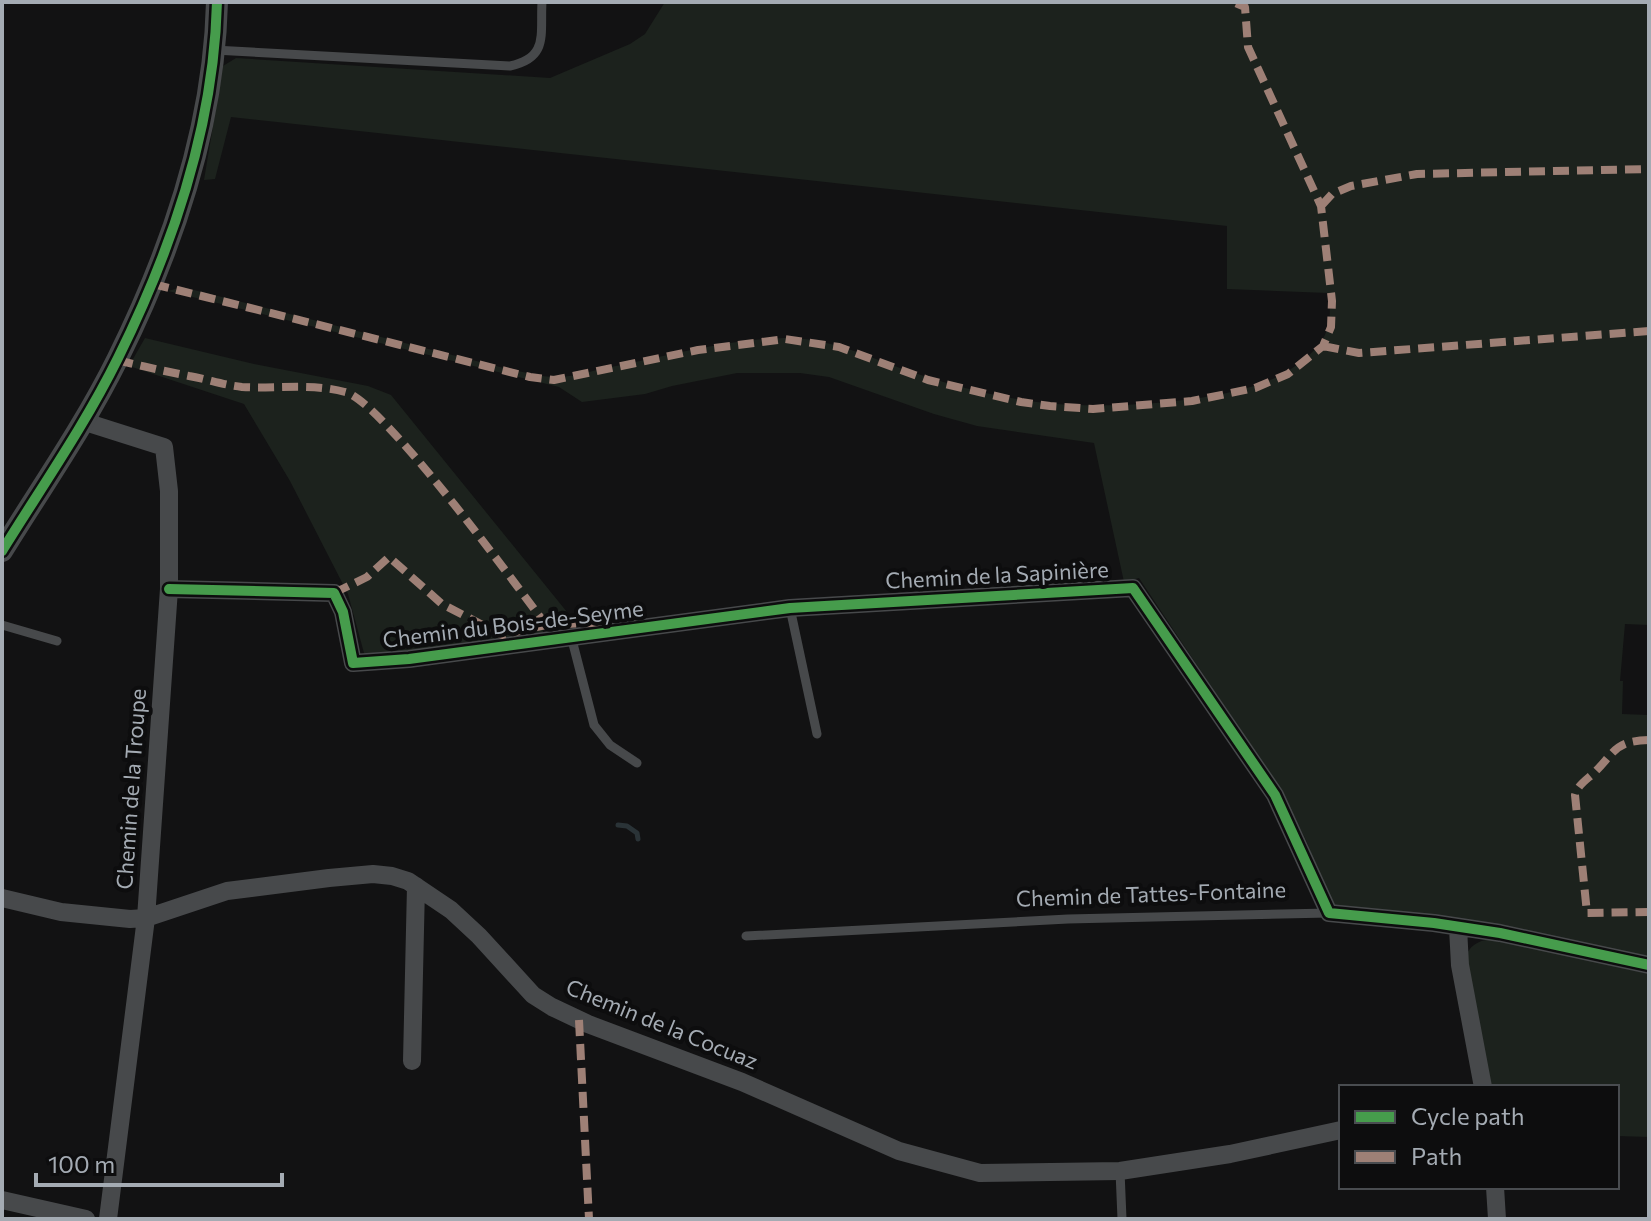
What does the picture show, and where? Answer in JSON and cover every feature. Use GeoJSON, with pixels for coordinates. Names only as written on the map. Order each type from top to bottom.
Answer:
{"type":"FeatureCollection","features":[{"type":"Feature","properties":{"kind":"street"},"geometry":{"type":"LineString","coordinates":[[2,551],[117,360],[153,284],[171,236],[201,131],[214,50],[217,2]]}},
{"type":"Feature","properties":{"kind":"street","name":"Chemin de la Troupe"},"geometry":{"type":"LineString","coordinates":[[82,421],[164,447],[169,491],[169,589],[146,918],[108,1219]]}},
{"type":"Feature","properties":{"kind":"street","name":"Chemin de la Sapinière"},"geometry":{"type":"LineString","coordinates":[[675,624],[790,608],[1133,588],[1275,795],[1329,913]]}},
{"type":"Feature","properties":{"kind":"street","name":"Chemin du Bois-de-Seyme"},"geometry":{"type":"LineString","coordinates":[[169,589],[334,593],[343,612],[353,663],[409,659],[675,624]]}},
{"type":"Feature","properties":{"kind":"street","name":"Chemin de la Cocuaz"},"geometry":{"type":"LineString","coordinates":[[2,898],[61,912],[130,919],[146,918],[227,891],[386,874],[416,886],[451,910],[533,995],[552,1007],[588,1024],[742,1082],[899,1151],[980,1173],[1120,1171],[1230,1154],[1339,1130]]}},
{"type":"Feature","properties":{"kind":"street"},"geometry":{"type":"LineString","coordinates":[[412,1061],[416,886]]}},
{"type":"Feature","properties":{"kind":"street","name":"Chemin de Tattes-Fontaine"},"geometry":{"type":"LineString","coordinates":[[1329,913],[1500,933],[1649,965]]}},
{"type":"Feature","properties":{"kind":"street"},"geometry":{"type":"LineString","coordinates":[[1458,928],[1460,965],[1483,1085]]}},
{"type":"Feature","properties":{"kind":"street"},"geometry":{"type":"LineString","coordinates":[[1495,1189],[1497,1219]]}},
{"type":"Feature","properties":{"kind":"street"},"geometry":{"type":"LineString","coordinates":[[2,1200],[26,1212],[86,1219]]}},
{"type":"Feature","properties":{"kind":"lane"},"geometry":{"type":"LineString","coordinates":[[214,50],[510,66],[531,59],[540,49],[542,2]]}},
{"type":"Feature","properties":{"kind":"lane"},"geometry":{"type":"LineString","coordinates":[[790,608],[817,734]]}},
{"type":"Feature","properties":{"kind":"lane"},"geometry":{"type":"LineString","coordinates":[[2,625],[57,641]]}},
{"type":"Feature","properties":{"kind":"lane"},"geometry":{"type":"LineString","coordinates":[[571,636],[594,725],[610,745],[637,763]]}},
{"type":"Feature","properties":{"kind":"lane","name":"Chemin de Tattes-Fontaine"},"geometry":{"type":"LineString","coordinates":[[746,936],[1068,919],[1329,913]]}},
{"type":"Feature","properties":{"kind":"lane"},"geometry":{"type":"LineString","coordinates":[[1120,1171],[1122,1219]]}},
{"type":"Feature","properties":{"kind":"shaded area"},"geometry":{"type":"Polygon","coordinates":[[[665,2],[1649,2],[1649,625],[1625,624],[1620,681],[1623,681],[1622,714],[1648,715],[1649,956],[1332,909],[1306,840],[1278,787],[1139,578],[1124,582],[1094,443],[977,426],[829,377],[800,373],[737,373],[645,394],[582,402],[559,387],[168,291],[182,287],[544,376],[571,376],[700,348],[784,338],[838,346],[990,394],[1057,404],[1126,405],[1202,398],[1237,391],[1268,381],[1291,369],[1311,354],[1324,337],[1330,318],[1328,293],[1227,289],[1227,226],[231,117],[215,179],[204,180],[223,66],[236,58],[550,78],[630,44],[645,34],[665,2]]]}},
{"type":"Feature","properties":{"kind":"shaded area"},"geometry":{"type":"Polygon","coordinates":[[[145,338],[254,364],[368,386],[391,395],[567,612],[581,620],[542,628],[544,635],[373,656],[364,653],[348,594],[290,481],[244,404],[129,366],[145,338]]]}},
{"type":"Feature","properties":{"kind":"shaded area"},"geometry":{"type":"Polygon","coordinates":[[[1493,939],[1649,974],[1649,1137],[1619,1136],[1619,1085],[1491,1085],[1466,955],[1477,943],[1493,939]]]}},
{"type":"Feature","properties":{"kind":"waterway"},"geometry":{"type":"LineString","coordinates":[[618,825],[627,826],[637,833],[638,839]]}},
{"type":"Feature","properties":{"kind":"marked path"},"geometry":{"type":"LineString","coordinates":[[153,284],[530,377],[554,380],[698,350],[785,339],[839,347],[928,380],[1050,406],[1093,409],[1192,401],[1255,388],[1288,374],[1323,346],[1331,327],[1332,301],[1321,206],[1248,47],[1245,7],[1233,2]]}},
{"type":"Feature","properties":{"kind":"marked path"},"geometry":{"type":"LineString","coordinates":[[1321,206],[1332,194],[1351,186],[1417,174],[1649,169]]}},
{"type":"Feature","properties":{"kind":"marked path"},"geometry":{"type":"LineString","coordinates":[[1323,346],[1359,353],[1649,331]]}},
{"type":"Feature","properties":{"kind":"marked path"},"geometry":{"type":"LineString","coordinates":[[117,360],[235,386],[332,389],[345,392],[363,403],[417,459],[546,625]]}},
{"type":"Feature","properties":{"kind":"marked path"},"geometry":{"type":"LineString","coordinates":[[334,593],[367,577],[389,557],[442,604],[502,635],[546,625],[608,622]]}},
{"type":"Feature","properties":{"kind":"marked path"},"geometry":{"type":"LineString","coordinates":[[1649,740],[1630,742],[1618,748],[1575,795],[1587,913],[1649,912]]}},
{"type":"Feature","properties":{"kind":"marked path"},"geometry":{"type":"LineString","coordinates":[[579,1020],[589,1219]]}},
{"type":"Feature","properties":{"kind":"cycle path"},"geometry":{"type":"LineString","coordinates":[[2,551],[105,383],[156,273],[173,229],[199,140],[208,94],[217,2]]}},
{"type":"Feature","properties":{"kind":"cycle path"},"geometry":{"type":"LineString","coordinates":[[169,589],[334,593],[343,612],[353,663],[409,659],[790,608],[1133,588],[1275,795],[1329,913],[1500,933],[1649,965]]}}]}
